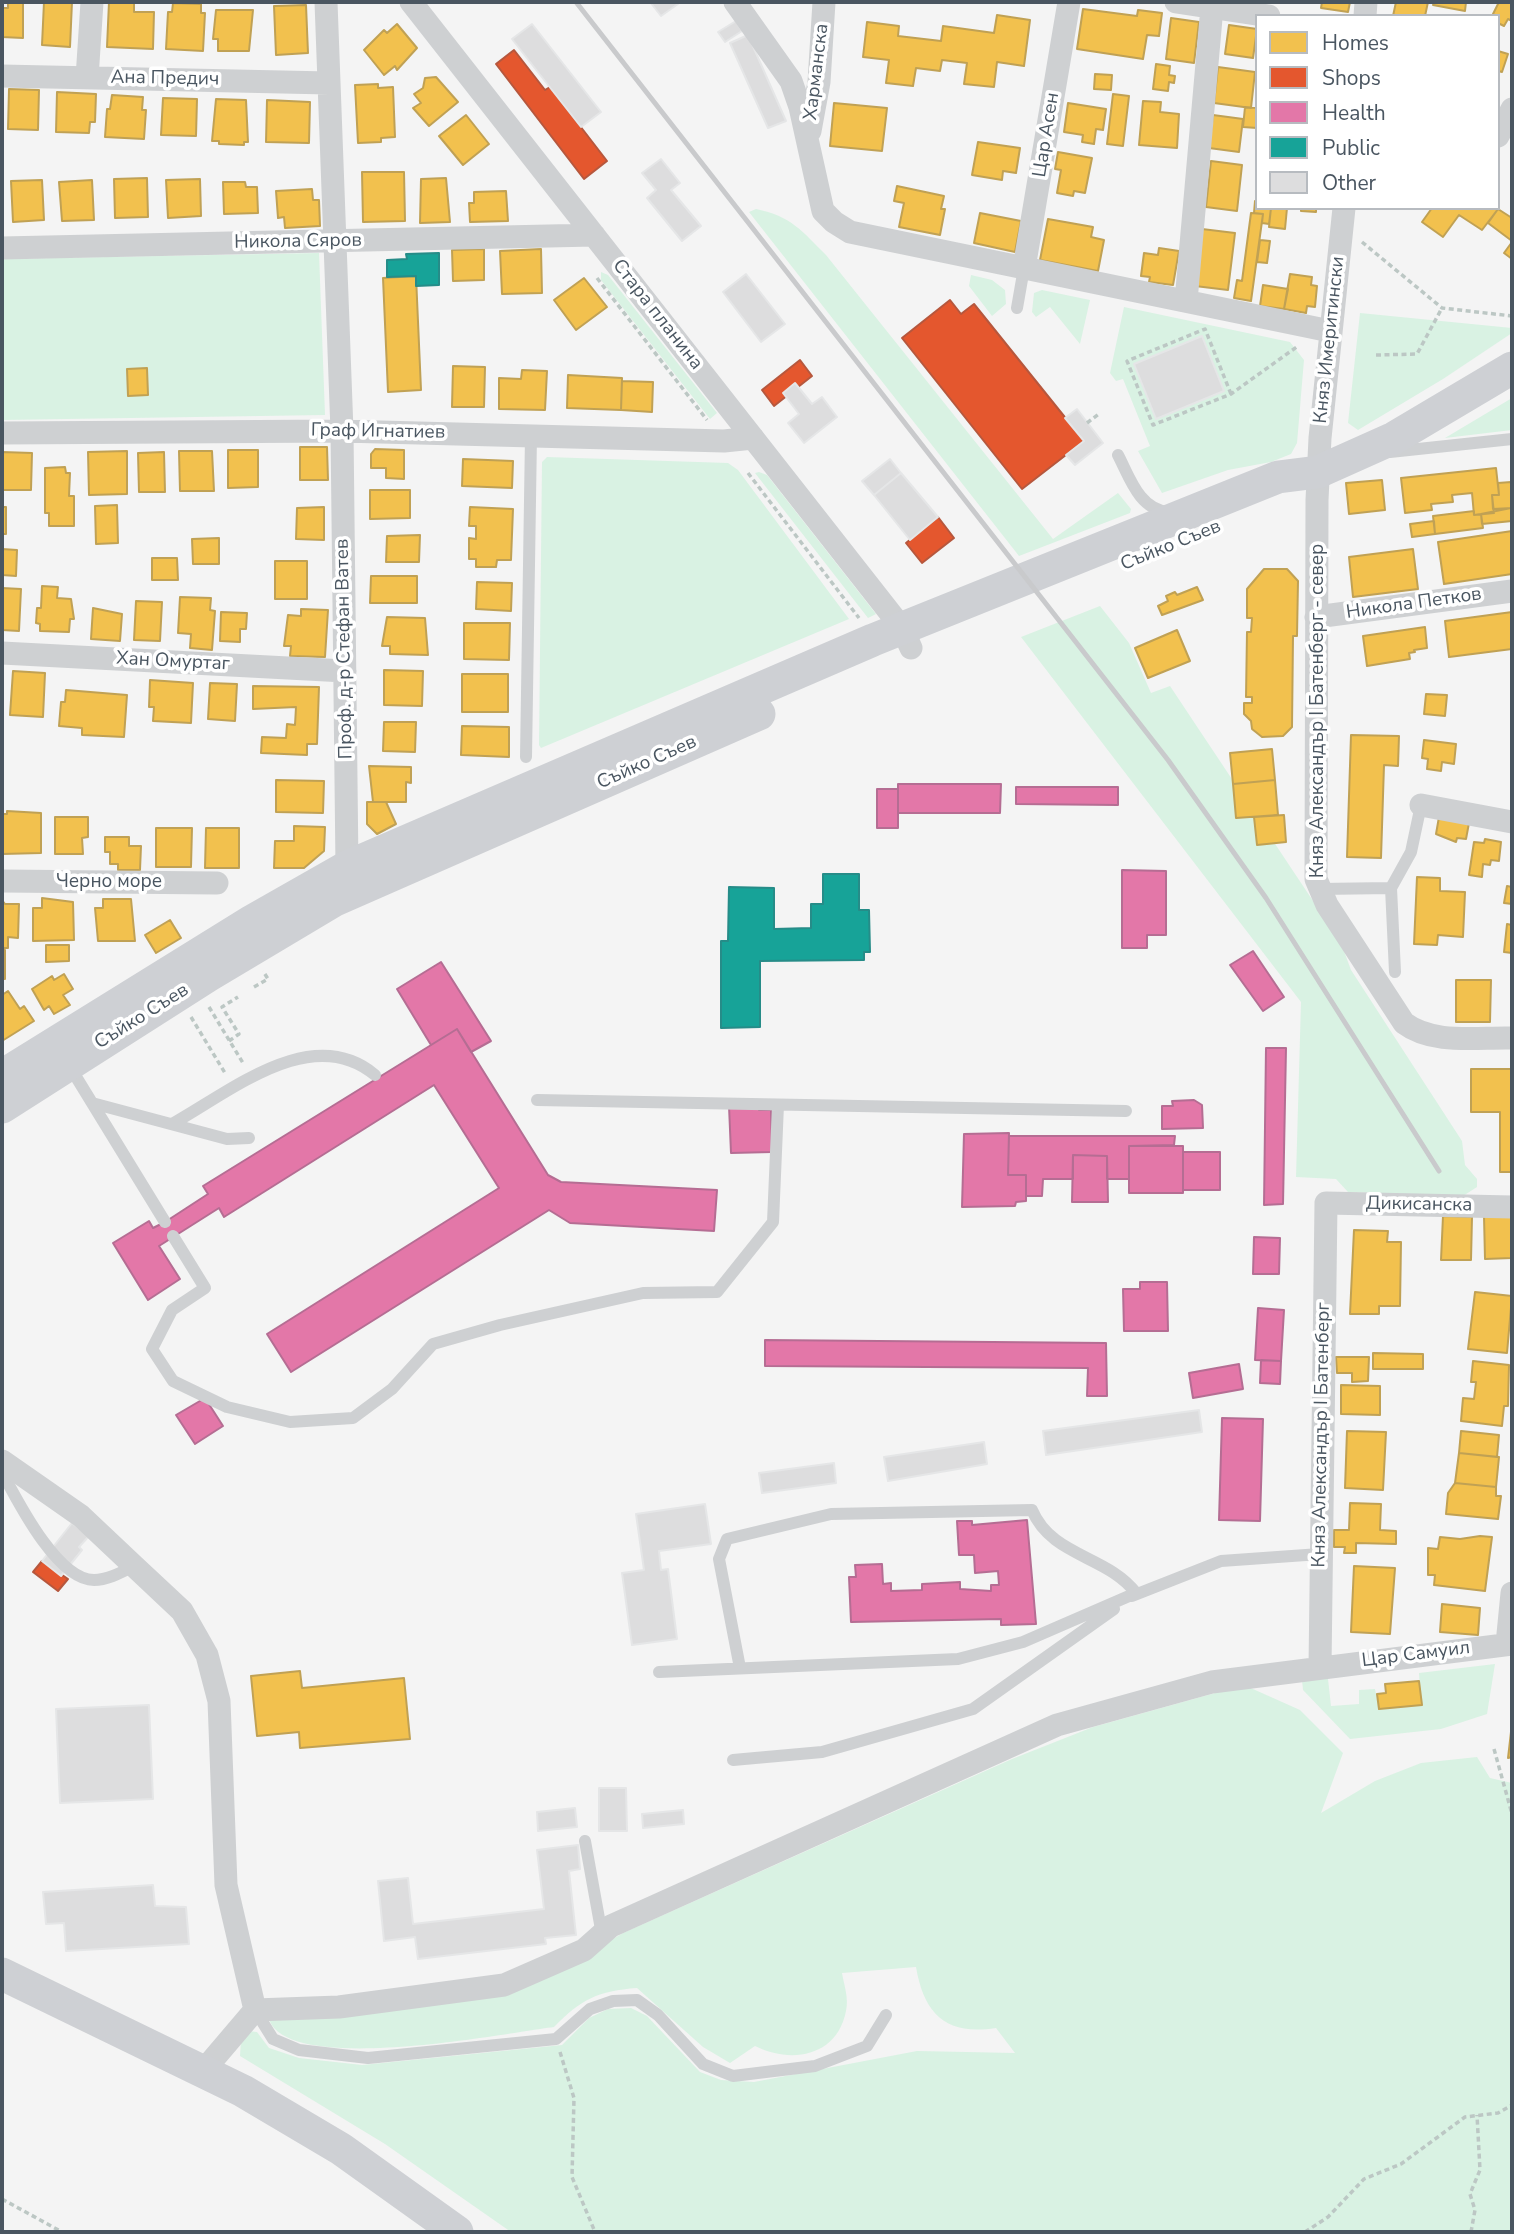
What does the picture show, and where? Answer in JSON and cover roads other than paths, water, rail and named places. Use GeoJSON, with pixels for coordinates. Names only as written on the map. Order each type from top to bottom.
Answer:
{"type":"FeatureCollection","features":[{"type":"Feature","properties":{"kind":"street"},"geometry":{"type":"LineString","coordinates":[[86,78],[92,2]]}},
{"type":"Feature","properties":{"kind":"street"},"geometry":{"type":"LineString","coordinates":[[326,2],[335,242]]}},
{"type":"Feature","properties":{"kind":"street","name":"Стара планина"},"geometry":{"type":"LineString","coordinates":[[411,2],[754,438],[907,638]]}},
{"type":"Feature","properties":{"kind":"street"},"geometry":{"type":"LineString","coordinates":[[735,2],[791,81],[823,211],[850,232],[1331,331]]}},
{"type":"Feature","properties":{"kind":"street","name":"Харманска"},"geometry":{"type":"LineString","coordinates":[[808,142],[819,82],[824,2]]}},
{"type":"Feature","properties":{"kind":"street","name":"Цар Асен"},"geometry":{"type":"LineString","coordinates":[[1024,268],[1069,2]]}},
{"type":"Feature","properties":{"kind":"street"},"geometry":{"type":"LineString","coordinates":[[1176,2],[1256,14]]}},
{"type":"Feature","properties":{"kind":"street"},"geometry":{"type":"LineString","coordinates":[[1186,301],[1212,7]]}},
{"type":"Feature","properties":{"kind":"street","name":"Ана Предич"},"geometry":{"type":"LineString","coordinates":[[2,76],[329,83]]}},
{"type":"Feature","properties":{"kind":"street"},"geometry":{"type":"LineString","coordinates":[[1500,132],[1512,109]]}},
{"type":"Feature","properties":{"kind":"street","name":"Княз Имеритински"},"geometry":{"type":"LineString","coordinates":[[1318,472],[1344,210]]}},
{"type":"Feature","properties":{"kind":"street","name":"Никола Сяров"},"geometry":{"type":"LineString","coordinates":[[2,248],[594,235]]}},
{"type":"Feature","properties":{"kind":"street","name":"Проф. д-р Стефан Ватев"},"geometry":{"type":"LineString","coordinates":[[335,242],[352,878]]}},
{"type":"Feature","properties":{"kind":"street","name":"Съйко Съев"},"geometry":{"type":"LineString","coordinates":[[2,1076],[61,1054],[258,944],[352,878],[907,638],[1078,572],[1287,498],[1318,472],[1394,438],[1512,368]]}},
{"type":"Feature","properties":{"kind":"street","name":"Граф Игнатиев"},"geometry":{"type":"LineString","coordinates":[[2,433],[342,431],[724,441],[754,438]]}},
{"type":"Feature","properties":{"kind":"street","name":"Съйко Съев"},"geometry":{"type":"LineString","coordinates":[[1078,572],[1189,514],[1278,477],[1318,472]]}},
{"type":"Feature","properties":{"kind":"street","name":"Княз Александър I Батенберг - север"},"geometry":{"type":"LineString","coordinates":[[1318,472],[1315,870],[1319,889],[1404,1023],[1418,1033],[1435,1037],[1512,1038]]}},
{"type":"Feature","properties":{"kind":"street","name":"Никола Петков"},"geometry":{"type":"LineString","coordinates":[[1316,617],[1512,591]]}},
{"type":"Feature","properties":{"kind":"street","name":"Хан Омуртаг"},"geometry":{"type":"LineString","coordinates":[[2,653],[345,671]]}},
{"type":"Feature","properties":{"kind":"street"},"geometry":{"type":"LineString","coordinates":[[1421,805],[1512,822]]}},
{"type":"Feature","properties":{"kind":"street","name":"Черно море"},"geometry":{"type":"LineString","coordinates":[[2,881],[217,883]]}},
{"type":"Feature","properties":{"kind":"street","name":"Съйко Съев"},"geometry":{"type":"LineString","coordinates":[[2,1107],[61,1054]]}},
{"type":"Feature","properties":{"kind":"street","name":"Дикисанска"},"geometry":{"type":"LineString","coordinates":[[1326,1203],[1512,1207]]}},
{"type":"Feature","properties":{"kind":"street","name":"Княз Александър I Батенберг"},"geometry":{"type":"LineString","coordinates":[[1320,1667],[1326,1203]]}},
{"type":"Feature","properties":{"kind":"street"},"geometry":{"type":"LineString","coordinates":[[2,1461],[81,1516],[182,1611],[207,1655],[219,1701],[226,1885],[256,2010],[204,2070]]}},
{"type":"Feature","properties":{"kind":"street"},"geometry":{"type":"LineString","coordinates":[[1510,1644],[1512,1593]]}},
{"type":"Feature","properties":{"kind":"street","name":"Цар Самуил"},"geometry":{"type":"LineString","coordinates":[[256,2010],[339,2007],[504,1985],[584,1950],[611,1926],[1057,1725],[1212,1682],[1510,1644]]}},
{"type":"Feature","properties":{"kind":"street"},"geometry":{"type":"LineString","coordinates":[[2,1974],[204,2070],[341,2149],[457,2232]]}},
{"type":"Feature","properties":{"kind":"street"},"geometry":{"type":"LineString","coordinates":[[2,1999],[148,2044]]}},
{"type":"Feature","properties":{"kind":"lane"},"geometry":{"type":"LineString","coordinates":[[1017,308],[1024,268]]}},
{"type":"Feature","properties":{"kind":"lane"},"geometry":{"type":"LineString","coordinates":[[526,757],[531,436]]}},
{"type":"Feature","properties":{"kind":"lane"},"geometry":{"type":"LineString","coordinates":[[1358,454],[1512,439]]}},
{"type":"Feature","properties":{"kind":"lane"},"geometry":{"type":"LineString","coordinates":[[1118,455],[1145,503],[1155,510],[1189,514]]}},
{"type":"Feature","properties":{"kind":"lane"},"geometry":{"type":"LineString","coordinates":[[1395,972],[1391,888],[1411,852],[1421,805]]}},
{"type":"Feature","properties":{"kind":"lane"},"geometry":{"type":"LineString","coordinates":[[1319,889],[1391,888]]}},
{"type":"Feature","properties":{"kind":"lane"},"geometry":{"type":"LineString","coordinates":[[61,1054],[165,1222]]}},
{"type":"Feature","properties":{"kind":"lane"},"geometry":{"type":"LineString","coordinates":[[172,1124],[282,1062],[311,1054],[339,1056],[365,1066],[375,1075]]}},
{"type":"Feature","properties":{"kind":"lane"},"geometry":{"type":"LineString","coordinates":[[537,1100],[1126,1111]]}},
{"type":"Feature","properties":{"kind":"lane"},"geometry":{"type":"LineString","coordinates":[[92,1102],[227,1139],[249,1138]]}},
{"type":"Feature","properties":{"kind":"lane"},"geometry":{"type":"LineString","coordinates":[[173,1236],[205,1288],[172,1310],[152,1349],[173,1381],[227,1407],[290,1422],[353,1418],[392,1389],[433,1344],[500,1325],[643,1293],[717,1292],[774,1222],[778,1105]]}},
{"type":"Feature","properties":{"kind":"lane"},"geometry":{"type":"LineString","coordinates":[[2,1472],[44,1545],[77,1574],[92,1581],[113,1576],[134,1566]]}},
{"type":"Feature","properties":{"kind":"lane"},"geometry":{"type":"LineString","coordinates":[[740,1668],[719,1559],[727,1539],[831,1514],[1032,1510],[1040,1529],[1068,1548],[1125,1577],[1136,1593]]}},
{"type":"Feature","properties":{"kind":"lane"},"geometry":{"type":"LineString","coordinates":[[659,1672],[958,1659],[1023,1642],[1136,1593],[1221,1561],[1320,1554]]}},
{"type":"Feature","properties":{"kind":"lane"},"geometry":{"type":"LineString","coordinates":[[733,1760],[822,1752],[973,1709],[1136,1593]]}},
{"type":"Feature","properties":{"kind":"lane"},"geometry":{"type":"LineString","coordinates":[[585,1841],[602,1934]]}},
{"type":"Feature","properties":{"kind":"lane"},"geometry":{"type":"LineString","coordinates":[[256,2010],[272,2039],[299,2050],[368,2058],[556,2039],[590,2009],[613,2001],[637,2000],[658,2015],[704,2064],[733,2076],[815,2066],[867,2046],[886,2015]]}},
{"type":"Feature","properties":{"kind":"railway"},"geometry":{"type":"LineString","coordinates":[[576,2],[1168,760],[1266,898],[1439,1171]]}}]}
